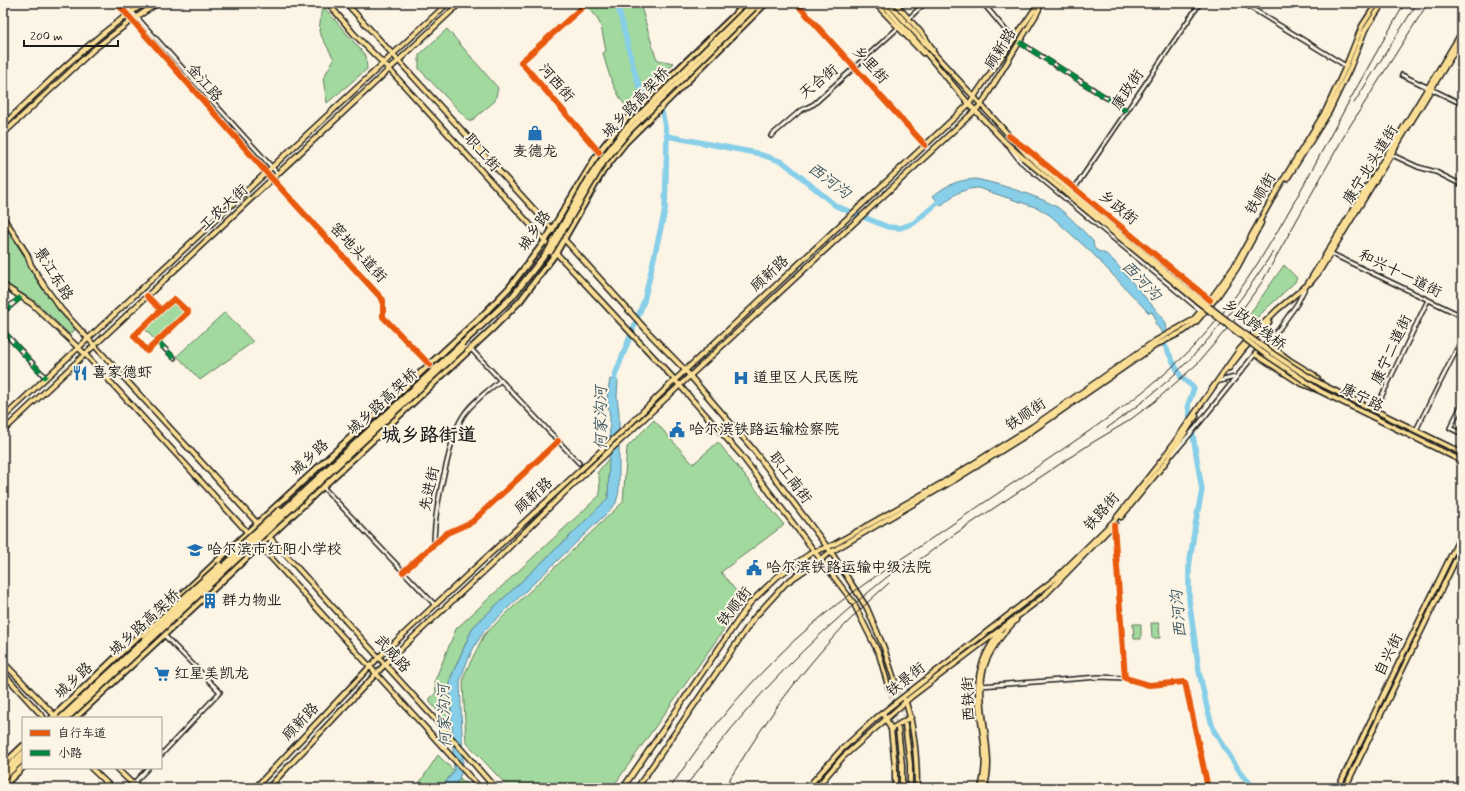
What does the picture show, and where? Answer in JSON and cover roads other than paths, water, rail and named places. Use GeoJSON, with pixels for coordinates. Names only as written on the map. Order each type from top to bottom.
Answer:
{"type":"FeatureCollection","features":[{"type":"Feature","properties":{"kind":"highway"},"geometry":{"type":"LineString","coordinates":[[752,5],[760,3]]}},
{"type":"Feature","properties":{"kind":"highway","name":"城乡路"},"geometry":{"type":"LineString","coordinates":[[76,717],[323,486],[415,403],[520,301],[556,253],[603,171],[624,143],[766,3]]}},
{"type":"Feature","properties":{"kind":"highway","name":"城乡路"},"geometry":{"type":"LineString","coordinates":[[55,717],[120,653],[248,532],[482,316],[509,288],[545,241],[599,152],[621,124],[656,90],[752,5]]}},
{"type":"Feature","properties":{"kind":"highway","name":"城乡路高架桥"},"geometry":{"type":"LineString","coordinates":[[62,717],[512,297],[548,251],[588,180],[617,139],[642,111],[752,5]]}},
{"type":"Feature","properties":{"kind":"highway","name":"城乡路高架桥"},"geometry":{"type":"LineString","coordinates":[[68,717],[505,309],[526,286],[550,252],[600,168],[625,136],[752,5]]}},
{"type":"Feature","properties":{"kind":"highway"},"geometry":{"type":"LineString","coordinates":[[120,653],[143,635],[274,514],[307,488]]}},
{"type":"Feature","properties":{"kind":"highway"},"geometry":{"type":"LineString","coordinates":[[3,765],[22,747]]}},
{"type":"Feature","properties":{"kind":"highway"},"geometry":{"type":"LineString","coordinates":[[3,772],[22,754]]}},
{"type":"Feature","properties":{"kind":"highway"},"geometry":{"type":"LineString","coordinates":[[3,778],[22,760]]}},
{"type":"Feature","properties":{"kind":"highway"},"geometry":{"type":"LineString","coordinates":[[3,786],[22,768]]}},
{"type":"Feature","properties":{"kind":"main road"},"geometry":{"type":"LineString","coordinates":[[3,125],[90,45],[127,15],[145,3]]}},
{"type":"Feature","properties":{"kind":"main road"},"geometry":{"type":"LineString","coordinates":[[3,134],[93,50],[136,17],[158,3]]}},
{"type":"Feature","properties":{"kind":"main road","name":"职工街"},"geometry":{"type":"LineString","coordinates":[[328,3],[354,34],[389,69],[556,253]]}},
{"type":"Feature","properties":{"kind":"main road","name":"职工街"},"geometry":{"type":"LineString","coordinates":[[346,3],[552,229],[564,239]]}},
{"type":"Feature","properties":{"kind":"main road","name":"工农大街"},"geometry":{"type":"LineString","coordinates":[[3,418],[448,3]]}},
{"type":"Feature","properties":{"kind":"main road","name":"工农大街"},"geometry":{"type":"LineString","coordinates":[[3,431],[460,3]]}},
{"type":"Feature","properties":{"kind":"main road","name":"乡政街"},"geometry":{"type":"LineString","coordinates":[[874,3],[933,62],[975,111],[1023,158],[1209,311],[1262,352],[1320,391]]}},
{"type":"Feature","properties":{"kind":"main road"},"geometry":{"type":"LineString","coordinates":[[882,3],[923,45]]}},
{"type":"Feature","properties":{"kind":"main road"},"geometry":{"type":"LineString","coordinates":[[888,3],[923,45]]}},
{"type":"Feature","properties":{"kind":"main road","name":"乡政街"},"geometry":{"type":"LineString","coordinates":[[895,3],[925,38],[938,59]]}},
{"type":"Feature","properties":{"kind":"main road","name":"顾新路"},"geometry":{"type":"LineString","coordinates":[[255,788],[379,657],[632,422],[685,370],[969,104],[1013,39],[1040,3]]}},
{"type":"Feature","properties":{"kind":"main road","name":"顾新路"},"geometry":{"type":"LineString","coordinates":[[268,788],[385,664],[564,493],[876,205],[981,105],[1036,15],[1040,3]]}},
{"type":"Feature","properties":{"kind":"main road","name":"铁顺街"},"geometry":{"type":"LineString","coordinates":[[1183,329],[1201,311],[1234,267],[1277,190],[1326,110],[1362,26],[1377,3]]}},
{"type":"Feature","properties":{"kind":"main road","name":"铁顺街"},"geometry":{"type":"LineString","coordinates":[[623,788],[750,603],[777,577],[815,552],[840,541],[938,486],[1032,427],[1155,343],[1183,329],[1203,314],[1237,268],[1280,190],[1329,112],[1350,68],[1365,30],[1383,3]]}},
{"type":"Feature","properties":{"kind":"main road"},"geometry":{"type":"LineString","coordinates":[[1430,88],[1462,32]]}},
{"type":"Feature","properties":{"kind":"main road"},"geometry":{"type":"LineString","coordinates":[[1430,88],[1462,39]]}},
{"type":"Feature","properties":{"kind":"main road","name":"乡政街"},"geometry":{"type":"LineString","coordinates":[[923,45],[933,62]]}},
{"type":"Feature","properties":{"kind":"main road","name":"乡政街"},"geometry":{"type":"LineString","coordinates":[[923,45],[938,59],[1027,155]]}},
{"type":"Feature","properties":{"kind":"main road","name":"康宁北头道街"},"geometry":{"type":"LineString","coordinates":[[1330,252],[1430,88]]}},
{"type":"Feature","properties":{"kind":"main road","name":"乡政跨线桥"},"geometry":{"type":"LineString","coordinates":[[1027,155],[1078,199],[1239,330],[1288,365],[1323,385]]}},
{"type":"Feature","properties":{"kind":"main road","name":"景江东路"},"geometry":{"type":"LineString","coordinates":[[3,218],[27,254],[31,264],[45,287],[61,309],[258,523]]}},
{"type":"Feature","properties":{"kind":"main road","name":"职工南街"},"geometry":{"type":"LineString","coordinates":[[564,239],[650,334],[691,376],[752,448],[831,552],[867,608],[884,648],[896,685]]}},
{"type":"Feature","properties":{"kind":"main road"},"geometry":{"type":"LineString","coordinates":[[1185,430],[1240,349],[1277,310],[1307,284],[1330,252]]}},
{"type":"Feature","properties":{"kind":"main road"},"geometry":{"type":"LineString","coordinates":[[1195,415],[1242,350],[1279,312],[1303,291],[1319,272],[1330,252]]}},
{"type":"Feature","properties":{"kind":"main road","name":"职工南街"},"geometry":{"type":"LineString","coordinates":[[556,253],[612,311],[741,455],[815,552],[853,602],[878,654],[889,690]]}},
{"type":"Feature","properties":{"kind":"main road","name":"武威路"},"geometry":{"type":"LineString","coordinates":[[3,285],[32,304],[85,354],[432,733],[480,788]]}},
{"type":"Feature","properties":{"kind":"main road","name":"铁顺街"},"geometry":{"type":"LineString","coordinates":[[637,788],[754,618],[786,583],[831,552],[956,479],[1020,439],[1155,343]]}},
{"type":"Feature","properties":{"kind":"main road","name":"康宁路"},"geometry":{"type":"LineString","coordinates":[[1267,343],[1291,361],[1314,375],[1323,385],[1461,451]]}},
{"type":"Feature","properties":{"kind":"main road","name":"康宁路"},"geometry":{"type":"LineString","coordinates":[[1255,354],[1300,383],[1320,391],[1462,460]]}},
{"type":"Feature","properties":{"kind":"main road","name":"铁路街"},"geometry":{"type":"LineString","coordinates":[[1004,627],[1043,597],[1114,525],[1163,466],[1185,430]]}},
{"type":"Feature","properties":{"kind":"main road","name":"铁路街"},"geometry":{"type":"LineString","coordinates":[[1028,600],[1056,578],[1113,522],[1185,430]]}},
{"type":"Feature","properties":{"kind":"main road","name":"武威路"},"geometry":{"type":"LineString","coordinates":[[258,523],[491,782],[494,788]]}},
{"type":"Feature","properties":{"kind":"main road","name":"自兴街"},"geometry":{"type":"LineString","coordinates":[[1338,788],[1462,533]]}},
{"type":"Feature","properties":{"kind":"main road","name":"自兴街"},"geometry":{"type":"LineString","coordinates":[[1344,788],[1462,547]]}},
{"type":"Feature","properties":{"kind":"main road","name":"西铁街"},"geometry":{"type":"LineString","coordinates":[[981,788],[985,770],[985,758],[978,696],[979,675],[987,651],[1004,627],[1028,600]]}},
{"type":"Feature","properties":{"kind":"main road","name":"铁景街"},"geometry":{"type":"LineString","coordinates":[[807,788],[840,751],[883,712],[1028,600]]}},
{"type":"Feature","properties":{"kind":"main road","name":"西铁街"},"geometry":{"type":"LineString","coordinates":[[984,788],[987,774],[988,756],[981,676],[990,651],[1008,628],[1029,608]]}},
{"type":"Feature","properties":{"kind":"main road","name":"铁景街"},"geometry":{"type":"LineString","coordinates":[[816,788],[843,757],[886,719],[1004,627]]}},
{"type":"Feature","properties":{"kind":"main road"},"geometry":{"type":"LineString","coordinates":[[3,662],[53,717]]}},
{"type":"Feature","properties":{"kind":"main road"},"geometry":{"type":"LineString","coordinates":[[3,673],[43,717]]}},
{"type":"Feature","properties":{"kind":"main road"},"geometry":{"type":"LineString","coordinates":[[904,696],[911,717],[917,763],[917,788]]}},
{"type":"Feature","properties":{"kind":"main road"},"geometry":{"type":"LineString","coordinates":[[883,712],[891,729],[895,766],[895,788]]}},
{"type":"Feature","properties":{"kind":"main road"},"geometry":{"type":"LineString","coordinates":[[891,729],[911,717]]}},
{"type":"Feature","properties":{"kind":"main road"},"geometry":{"type":"LineString","coordinates":[[905,725],[910,764],[910,788]]}},
{"type":"Feature","properties":{"kind":"main road"},"geometry":{"type":"LineString","coordinates":[[898,729],[902,765],[902,788]]}},
{"type":"Feature","properties":{"kind":"main road"},"geometry":{"type":"LineString","coordinates":[[92,769],[112,788]]}},
{"type":"Feature","properties":{"kind":"main road"},"geometry":{"type":"LineString","coordinates":[[117,769],[137,788]]}},
{"type":"Feature","properties":{"kind":"main road"},"geometry":{"type":"LineString","coordinates":[[486,788],[491,782]]}},
{"type":"Feature","properties":{"kind":"street","name":"金江路"},"geometry":{"type":"LineString","coordinates":[[117,3],[272,179]]}},
{"type":"Feature","properties":{"kind":"street","name":"金江路"},"geometry":{"type":"LineString","coordinates":[[124,3],[278,174]]}},
{"type":"Feature","properties":{"kind":"street","name":"乡里街"},"geometry":{"type":"LineString","coordinates":[[796,3],[925,145]]}},
{"type":"Feature","properties":{"kind":"street"},"geometry":{"type":"LineString","coordinates":[[909,18],[925,3]]}},
{"type":"Feature","properties":{"kind":"street"},"geometry":{"type":"LineString","coordinates":[[983,3],[1013,39]]}},
{"type":"Feature","properties":{"kind":"street","name":"康政街"},"geometry":{"type":"LineString","coordinates":[[1074,189],[1200,3]]}},
{"type":"Feature","properties":{"kind":"street"},"geometry":{"type":"LineString","coordinates":[[1244,3],[1346,66]]}},
{"type":"Feature","properties":{"kind":"street","name":"河西街"},"geometry":{"type":"LineString","coordinates":[[587,4],[521,62],[599,152]]}},
{"type":"Feature","properties":{"kind":"street","name":"天合街"},"geometry":{"type":"LineString","coordinates":[[771,136],[800,111],[814,104],[898,28]]}},
{"type":"Feature","properties":{"kind":"street"},"geometry":{"type":"LineString","coordinates":[[1019,42],[1127,111]]}},
{"type":"Feature","properties":{"kind":"street"},"geometry":{"type":"LineString","coordinates":[[1402,75],[1462,104]]}},
{"type":"Feature","properties":{"kind":"street","name":"乡政街"},"geometry":{"type":"LineString","coordinates":[[1009,136],[1210,300]]}},
{"type":"Feature","properties":{"kind":"street","name":"乡政街"},"geometry":{"type":"LineString","coordinates":[[1005,142],[1020,161],[1201,311]]}},
{"type":"Feature","properties":{"kind":"street"},"geometry":{"type":"LineString","coordinates":[[1390,154],[1418,167],[1436,172],[1462,185]]}},
{"type":"Feature","properties":{"kind":"street","name":"窑地头道街"},"geometry":{"type":"LineString","coordinates":[[272,179],[383,300],[383,317],[430,365]]}},
{"type":"Feature","properties":{"kind":"street","name":"和兴十一道街"},"geometry":{"type":"LineString","coordinates":[[1330,252],[1462,316]]}},
{"type":"Feature","properties":{"kind":"street"},"geometry":{"type":"LineString","coordinates":[[1163,466],[1197,426],[1235,377],[1279,329],[1297,304],[1307,284]]}},
{"type":"Feature","properties":{"kind":"street"},"geometry":{"type":"LineString","coordinates":[[147,296],[161,310]]}},
{"type":"Feature","properties":{"kind":"street"},"geometry":{"type":"LineString","coordinates":[[3,312],[22,297]]}},
{"type":"Feature","properties":{"kind":"street"},"geometry":{"type":"LineString","coordinates":[[174,299],[188,312],[147,351],[134,336],[161,310],[174,299]]}},
{"type":"Feature","properties":{"kind":"street","name":"康宁二道街"},"geometry":{"type":"LineString","coordinates":[[1375,410],[1428,300]]}},
{"type":"Feature","properties":{"kind":"street"},"geometry":{"type":"LineString","coordinates":[[3,331],[46,378]]}},
{"type":"Feature","properties":{"kind":"street"},"geometry":{"type":"LineString","coordinates":[[1416,430],[1462,339]]}},
{"type":"Feature","properties":{"kind":"street"},"geometry":{"type":"LineString","coordinates":[[157,341],[174,358]]}},
{"type":"Feature","properties":{"kind":"street"},"geometry":{"type":"LineString","coordinates":[[471,348],[578,463]]}},
{"type":"Feature","properties":{"kind":"street"},"geometry":{"type":"LineString","coordinates":[[1220,381],[1235,377]]}},
{"type":"Feature","properties":{"kind":"street","name":"先进街"},"geometry":{"type":"LineString","coordinates":[[434,545],[434,527],[454,433],[463,416],[470,408],[501,380]]}},
{"type":"Feature","properties":{"kind":"street"},"geometry":{"type":"LineString","coordinates":[[1462,404],[1450,428],[1462,434]]}},
{"type":"Feature","properties":{"kind":"street"},"geometry":{"type":"LineString","coordinates":[[403,572],[447,533],[472,522],[558,441]]}},
{"type":"Feature","properties":{"kind":"street"},"geometry":{"type":"LineString","coordinates":[[323,486],[435,605]]}},
{"type":"Feature","properties":{"kind":"street"},"geometry":{"type":"LineString","coordinates":[[1114,525],[1126,678]]}},
{"type":"Feature","properties":{"kind":"street"},"geometry":{"type":"LineString","coordinates":[[162,754],[220,692],[164,635]]}},
{"type":"Feature","properties":{"kind":"street"},"geometry":{"type":"LineString","coordinates":[[981,686],[1099,677],[1126,678],[1149,685],[1185,682],[1208,788]]}},
{"type":"Feature","properties":{"kind":"street"},"geometry":{"type":"LineString","coordinates":[[133,784],[147,769]]}},
{"type":"Feature","properties":{"kind":"water"},"geometry":{"type":"Polygon","coordinates":[[[975,179],[1005,187],[1050,203],[1076,223],[1093,241],[1094,248],[1106,254],[1114,261],[1163,318],[1166,333],[1161,346],[1161,331],[1155,323],[1156,319],[1152,312],[1149,313],[1092,253],[1051,216],[1038,208],[978,188],[958,193],[941,206],[933,196],[952,184],[975,179]]]}},
{"type":"Feature","properties":{"kind":"water"},"geometry":{"type":"Polygon","coordinates":[[[610,379],[618,381],[619,491],[616,503],[485,630],[477,642],[467,662],[460,682],[463,761],[461,772],[459,779],[453,788],[441,788],[454,771],[450,684],[451,677],[473,627],[608,498],[610,418],[607,397],[610,379]]]}},
{"type":"Feature","properties":{"kind":"waterway","name":"何家沟河"},"geometry":{"type":"LineString","coordinates":[[614,386],[615,375],[644,301],[665,210],[667,136],[662,112],[639,86],[617,3]]}},
{"type":"Feature","properties":{"kind":"waterway","name":"西河沟"},"geometry":{"type":"LineString","coordinates":[[667,136],[756,153],[783,162],[836,206],[888,227],[900,228],[914,223],[943,198]]}},
{"type":"Feature","properties":{"kind":"waterway","name":"西河沟"},"geometry":{"type":"LineString","coordinates":[[1164,336],[1164,344],[1181,377],[1194,388],[1188,405],[1202,490],[1189,567],[1189,600],[1199,671],[1207,708],[1214,731],[1242,775],[1255,788]]}},
{"type":"Feature","properties":{"kind":"tunnel"},"geometry":{"type":"LineString","coordinates":[[896,685],[905,723]]}},
{"type":"Feature","properties":{"kind":"tunnel"},"geometry":{"type":"LineString","coordinates":[[889,689],[897,728]]}},
{"type":"Feature","properties":{"kind":"railway"},"geometry":{"type":"LineString","coordinates":[[670,788],[702,743],[736,700],[793,641],[814,623],[872,579],[1114,414],[1148,388],[1201,339],[1238,293],[1270,243],[1405,3]]}},
{"type":"Feature","properties":{"kind":"railway"},"geometry":{"type":"LineString","coordinates":[[1354,103],[1417,3]]}},
{"type":"Feature","properties":{"kind":"railway"},"geometry":{"type":"LineString","coordinates":[[901,573],[955,534],[1090,444],[1127,422],[1154,402],[1197,364],[1236,318],[1262,282],[1348,129],[1428,3]]}},
{"type":"Feature","properties":{"kind":"railway"},"geometry":{"type":"LineString","coordinates":[[1107,428],[1151,395],[1190,359],[1229,314],[1274,250]]}},
{"type":"Feature","properties":{"kind":"railway"},"geometry":{"type":"LineString","coordinates":[[684,788],[724,738],[785,669],[863,596],[905,563]]}},
{"type":"Feature","properties":{"kind":"railway"},"geometry":{"type":"LineString","coordinates":[[724,788],[766,723],[798,679],[841,629],[889,583]]}},
{"type":"Feature","properties":{"kind":"place","name":"麦德龙"},"geometry":{"type":"Point","coordinates":[535,133]}},
{"type":"Feature","properties":{"kind":"place","name":"喜家德虾"},"geometry":{"type":"Point","coordinates":[80,373]}},
{"type":"Feature","properties":{"kind":"place","name":"道里区人民医院"},"geometry":{"type":"Point","coordinates":[741,378]}},
{"type":"Feature","properties":{"kind":"place","name":"哈尔滨铁路运输检察院"},"geometry":{"type":"Point","coordinates":[677,430]}},
{"type":"Feature","properties":{"kind":"place","name":"哈尔滨市红阳小学校"},"geometry":{"type":"Point","coordinates":[195,550]}},
{"type":"Feature","properties":{"kind":"place","name":"哈尔滨铁路运输中级法院"},"geometry":{"type":"Point","coordinates":[754,568]}},
{"type":"Feature","properties":{"kind":"place","name":"群力物业"},"geometry":{"type":"Point","coordinates":[210,601]}},
{"type":"Feature","properties":{"kind":"place","name":"红星美凯龙"},"geometry":{"type":"Point","coordinates":[162,674]}},
{"type":"Feature","properties":{"kind":"district","name":"城乡路街道"},"geometry":{"type":"Point","coordinates":[429,435]}}]}
